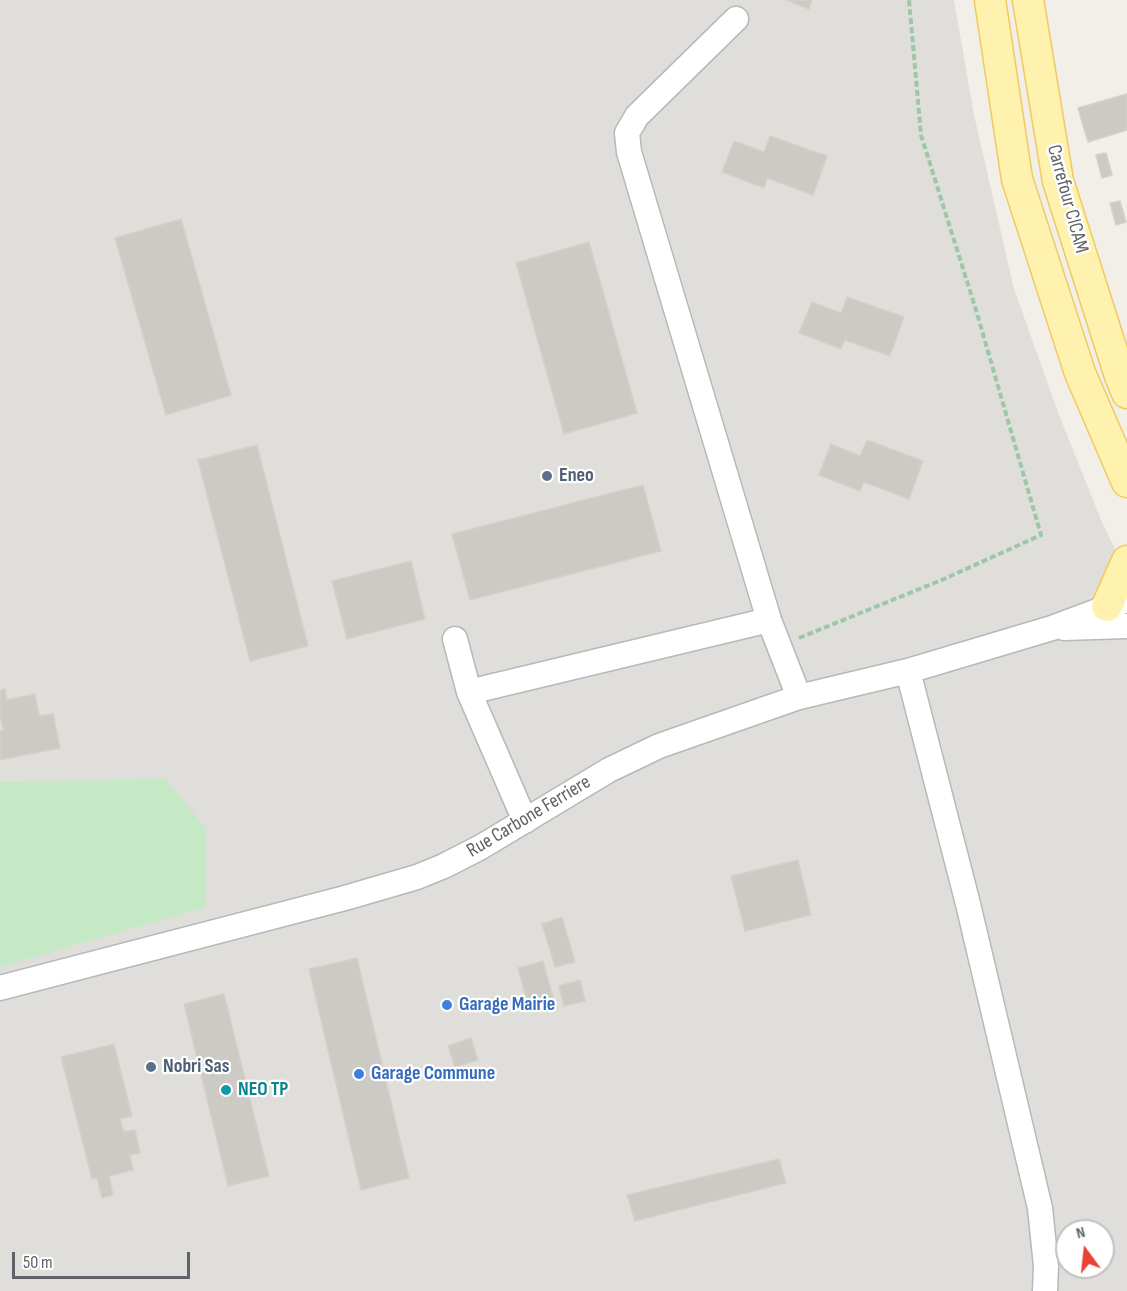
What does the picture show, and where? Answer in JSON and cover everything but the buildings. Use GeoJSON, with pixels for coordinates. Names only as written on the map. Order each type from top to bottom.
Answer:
{"type":"FeatureCollection","features":[{"type":"Feature","properties":{"kind":"main road"},"geometry":{"type":"LineString","coordinates":[[990,0],[1017,179],[1080,373],[1127,482]]}},
{"type":"Feature","properties":{"kind":"main road","name":"Carrefour CICAM"},"geometry":{"type":"LineString","coordinates":[[1028,0],[1058,181],[1127,393]]}},
{"type":"Feature","properties":{"kind":"main road"},"geometry":{"type":"LineString","coordinates":[[1120,611],[1127,561]]}},
{"type":"Feature","properties":{"kind":"street"},"geometry":{"type":"LineString","coordinates":[[736,19],[636,116],[627,133],[629,152],[769,620],[799,697]]}},
{"type":"Feature","properties":{"kind":"street","name":"Rue Carbone Ferriere"},"geometry":{"type":"LineString","coordinates":[[0,988],[417,877],[444,866],[525,821],[609,770],[659,746],[799,697],[908,671],[1052,628],[1120,611]]}},
{"type":"Feature","properties":{"kind":"street"},"geometry":{"type":"LineString","coordinates":[[469,692],[769,620]]}},
{"type":"Feature","properties":{"kind":"street"},"geometry":{"type":"LineString","coordinates":[[454,639],[469,692],[525,821]]}},
{"type":"Feature","properties":{"kind":"street"},"geometry":{"type":"LineString","coordinates":[[908,671],[968,904],[1040,1208],[1046,1266],[1045,1291]]}},
{"type":"Feature","properties":{"kind":"path"},"geometry":{"type":"LineString","coordinates":[[779,646],[944,579],[1041,535],[976,310],[921,135],[909,0]]}},
{"type":"Feature","properties":{"kind":"shaded area"},"geometry":{"type":"Polygon","coordinates":[[[0,0],[954,0],[974,115],[1014,289],[1059,415],[1101,520],[1127,575],[1127,1291],[0,1291],[0,0]]]}},
{"type":"Feature","properties":{"kind":"green space"},"geometry":{"type":"Polygon","coordinates":[[[166,779],[206,829],[206,907],[0,967],[0,782],[166,779]]]}},
{"type":"Feature","properties":{"kind":"place","name":"Eneo"},"geometry":{"type":"Point","coordinates":[547,476]}},
{"type":"Feature","properties":{"kind":"place","name":"Garage Mairie"},"geometry":{"type":"Point","coordinates":[447,1005]}},
{"type":"Feature","properties":{"kind":"place","name":"Nobri Sas"},"geometry":{"type":"Point","coordinates":[151,1067]}},
{"type":"Feature","properties":{"kind":"place","name":"Garage Commune"},"geometry":{"type":"Point","coordinates":[359,1074]}},
{"type":"Feature","properties":{"kind":"place","name":"NEO TP"},"geometry":{"type":"Point","coordinates":[226,1090]}}]}
